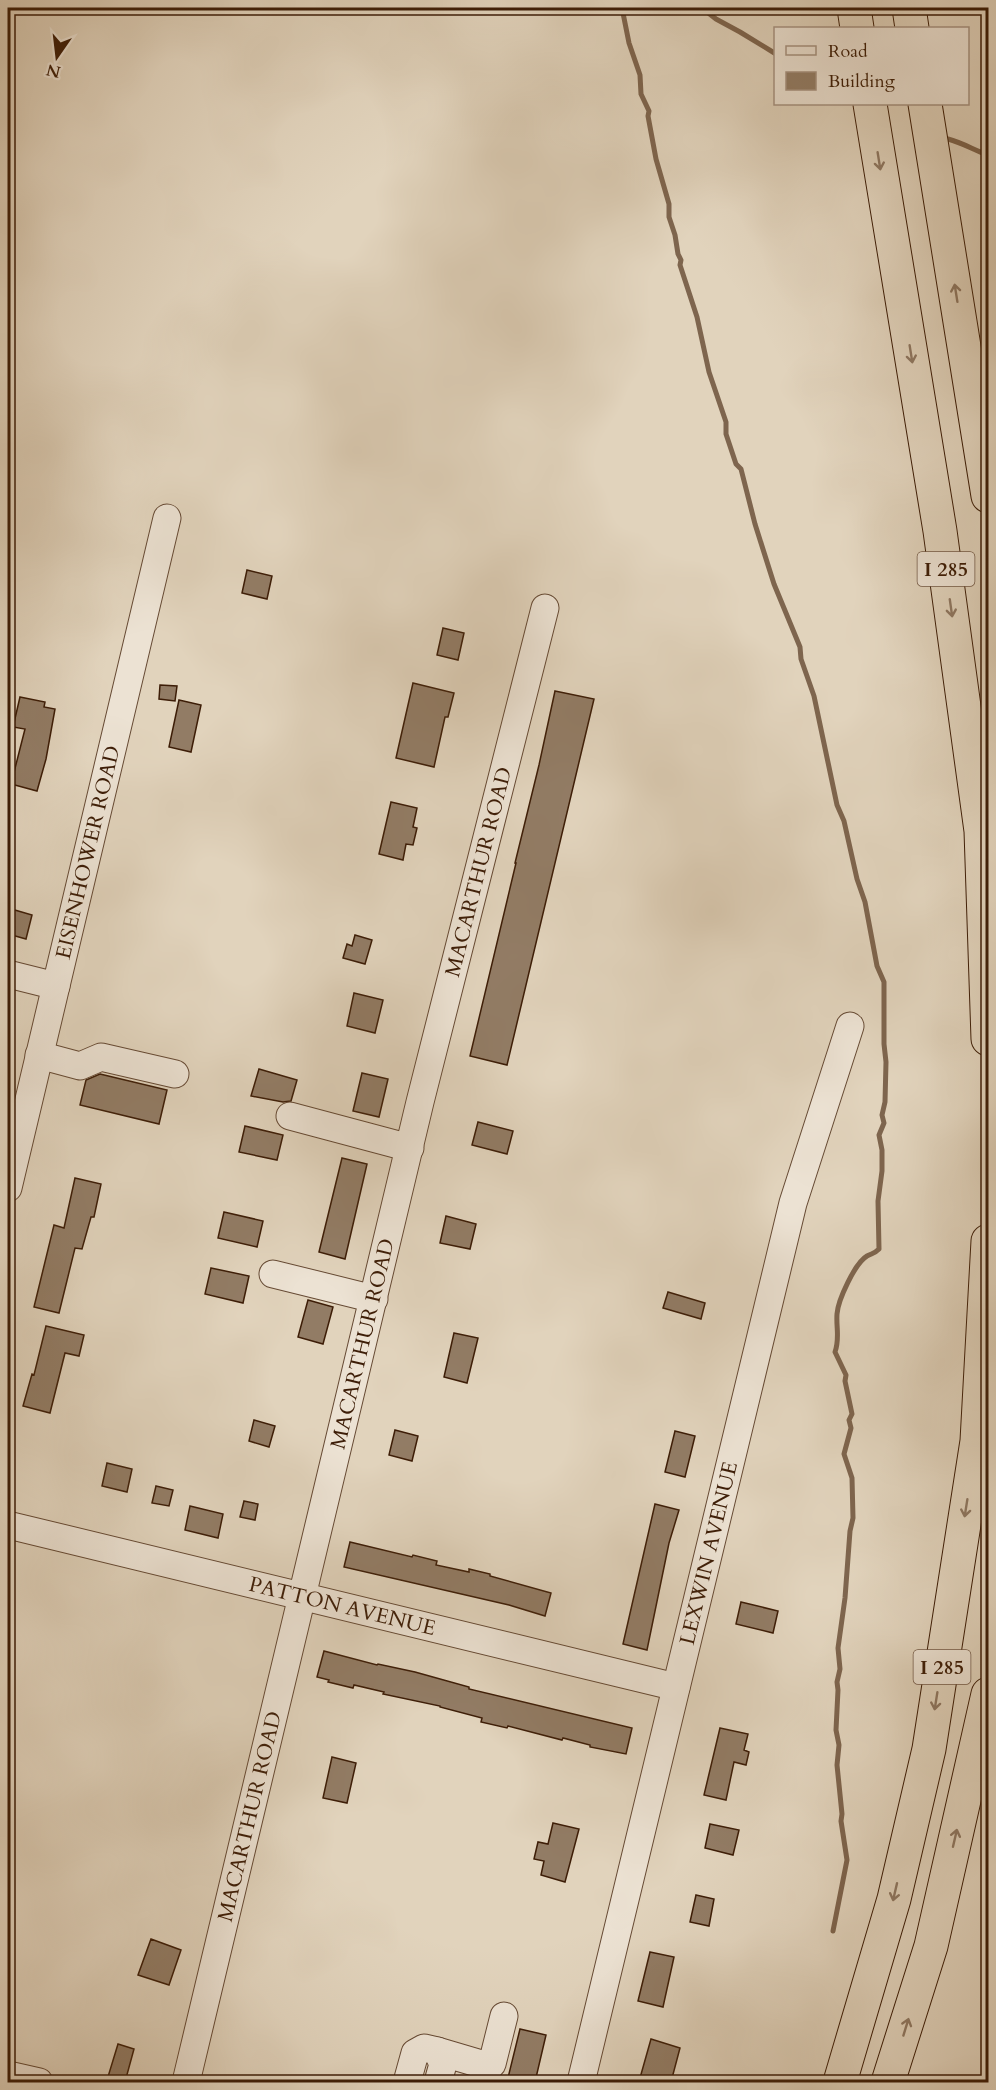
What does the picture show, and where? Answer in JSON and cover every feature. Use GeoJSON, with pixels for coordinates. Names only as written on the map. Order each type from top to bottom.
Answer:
{"type":"FeatureCollection","features":[{"type":"Feature","properties":{"kind":"highway"},"geometry":{"type":"LineString","coordinates":[[854,8],[857,27]]}},
{"type":"Feature","properties":{"kind":"highway"},"geometry":{"type":"LineString","coordinates":[[909,8],[912,27]]}},
{"type":"Feature","properties":{"kind":"highway","name":"I 285"},"geometry":{"type":"LineString","coordinates":[[870,105],[940,531],[981,831],[988,1039]]}},
{"type":"Feature","properties":{"kind":"highway"},"geometry":{"type":"LineString","coordinates":[[925,105],[988,496]]}},
{"type":"Feature","properties":{"kind":"highway","name":"I 285"},"geometry":{"type":"LineString","coordinates":[[840,2082],[894,1899],[929,1749],[977,1441],[988,1241]]}},
{"type":"Feature","properties":{"kind":"highway","name":"I 285"},"geometry":{"type":"LineString","coordinates":[[888,2082],[931,1946],[988,1694]]}},
{"type":"Feature","properties":{"kind":"street","name":"EISENHOWER ROAD"},"geometry":{"type":"LineString","coordinates":[[8,1188],[167,518]]}},
{"type":"Feature","properties":{"kind":"street","name":"MACARTHUR ROAD"},"geometry":{"type":"LineString","coordinates":[[186,2082],[410,1148],[545,608]]}},
{"type":"Feature","properties":{"kind":"street"},"geometry":{"type":"LineString","coordinates":[[8,974],[56,986]]}},
{"type":"Feature","properties":{"kind":"street","name":"LEXWIN AVENUE"},"geometry":{"type":"LineString","coordinates":[[581,2082],[793,1203],[850,1026]]}},
{"type":"Feature","properties":{"kind":"street"},"geometry":{"type":"LineString","coordinates":[[39,1055],[80,1066],[101,1057],[175,1074]]}},
{"type":"Feature","properties":{"kind":"street"},"geometry":{"type":"LineString","coordinates":[[290,1116],[410,1148]]}},
{"type":"Feature","properties":{"kind":"street"},"geometry":{"type":"LineString","coordinates":[[273,1274],[374,1299]]}},
{"type":"Feature","properties":{"kind":"street","name":"PATTON AVENUE"},"geometry":{"type":"LineString","coordinates":[[8,1525],[676,1687]]}},
{"type":"Feature","properties":{"kind":"street"},"geometry":{"type":"LineString","coordinates":[[407,2082],[415,2053],[424,2048],[481,2064],[492,2064],[504,2016]]}},
{"type":"Feature","properties":{"kind":"street"},"geometry":{"type":"LineString","coordinates":[[437,2051],[443,2064],[438,2082]]}},
{"type":"Feature","properties":{"kind":"street"},"geometry":{"type":"LineString","coordinates":[[8,2075],[39,2082]]}},
{"type":"Feature","properties":{"kind":"building"},"geometry":{"type":"Polygon","coordinates":[[[247,570],[272,576],[267,599],[242,593],[247,570]]]}},
{"type":"Feature","properties":{"kind":"building"},"geometry":{"type":"Polygon","coordinates":[[[443,628],[464,633],[458,660],[437,655],[443,628]]]}},
{"type":"Feature","properties":{"kind":"building"},"geometry":{"type":"Polygon","coordinates":[[[413,683],[454,693],[448,717],[445,717],[434,767],[396,758],[413,683]]]}},
{"type":"Feature","properties":{"kind":"building"},"geometry":{"type":"Polygon","coordinates":[[[160,685],[177,686],[175,701],[159,699],[160,685]]]}},
{"type":"Feature","properties":{"kind":"building"},"geometry":{"type":"Polygon","coordinates":[[[555,691],[594,699],[507,1065],[470,1056],[555,691]]]}},
{"type":"Feature","properties":{"kind":"building"},"geometry":{"type":"Polygon","coordinates":[[[20,697],[45,702],[44,707],[55,709],[46,759],[37,791],[11,784],[25,729],[13,727],[20,697]]]}},
{"type":"Feature","properties":{"kind":"building"},"geometry":{"type":"Polygon","coordinates":[[[179,700],[201,705],[191,752],[169,747],[179,700]]]}},
{"type":"Feature","properties":{"kind":"building"},"geometry":{"type":"Polygon","coordinates":[[[391,802],[417,808],[413,827],[417,828],[413,845],[406,844],[403,860],[379,854],[391,802]]]}},
{"type":"Feature","properties":{"kind":"building"},"geometry":{"type":"Polygon","coordinates":[[[8,908],[32,915],[26,939],[8,934],[8,908]]]}},
{"type":"Feature","properties":{"kind":"building"},"geometry":{"type":"Polygon","coordinates":[[[355,935],[372,940],[365,964],[343,958],[347,944],[352,946],[355,935]]]}},
{"type":"Feature","properties":{"kind":"building"},"geometry":{"type":"Polygon","coordinates":[[[354,993],[383,1000],[375,1033],[347,1026],[354,993]]]}},
{"type":"Feature","properties":{"kind":"building"},"geometry":{"type":"Polygon","coordinates":[[[259,1069],[297,1080],[291,1101],[283,1102],[251,1096],[259,1069]]]}},
{"type":"Feature","properties":{"kind":"building"},"geometry":{"type":"Polygon","coordinates":[[[362,1073],[388,1079],[379,1117],[353,1111],[362,1073]]]}},
{"type":"Feature","properties":{"kind":"building"},"geometry":{"type":"Polygon","coordinates":[[[100,1074],[167,1090],[159,1124],[80,1105],[86,1080],[100,1074]]]}},
{"type":"Feature","properties":{"kind":"building"},"geometry":{"type":"Polygon","coordinates":[[[478,1122],[513,1131],[507,1154],[472,1145],[478,1122]]]}},
{"type":"Feature","properties":{"kind":"building"},"geometry":{"type":"Polygon","coordinates":[[[245,1126],[283,1135],[277,1160],[239,1152],[245,1126]]]}},
{"type":"Feature","properties":{"kind":"building"},"geometry":{"type":"Polygon","coordinates":[[[342,1158],[367,1164],[345,1259],[319,1252],[342,1158]]]}},
{"type":"Feature","properties":{"kind":"building"},"geometry":{"type":"Polygon","coordinates":[[[75,1178],[101,1184],[94,1217],[91,1217],[82,1249],[75,1248],[59,1313],[34,1307],[54,1225],[64,1228],[75,1178]]]}},
{"type":"Feature","properties":{"kind":"building"},"geometry":{"type":"Polygon","coordinates":[[[224,1212],[263,1221],[257,1247],[218,1238],[224,1212]]]}},
{"type":"Feature","properties":{"kind":"building"},"geometry":{"type":"Polygon","coordinates":[[[446,1216],[476,1224],[470,1249],[440,1243],[446,1216]]]}},
{"type":"Feature","properties":{"kind":"building"},"geometry":{"type":"Polygon","coordinates":[[[211,1268],[249,1276],[243,1303],[205,1294],[211,1268]]]}},
{"type":"Feature","properties":{"kind":"building"},"geometry":{"type":"Polygon","coordinates":[[[668,1292],[705,1303],[701,1319],[663,1308],[668,1292]]]}},
{"type":"Feature","properties":{"kind":"building"},"geometry":{"type":"Polygon","coordinates":[[[308,1300],[333,1307],[323,1344],[298,1337],[308,1300]]]}},
{"type":"Feature","properties":{"kind":"building"},"geometry":{"type":"Polygon","coordinates":[[[46,1326],[84,1335],[79,1356],[65,1353],[50,1413],[23,1406],[32,1374],[34,1375],[46,1326]]]}},
{"type":"Feature","properties":{"kind":"building"},"geometry":{"type":"Polygon","coordinates":[[[454,1333],[478,1338],[467,1383],[444,1377],[454,1333]]]}},
{"type":"Feature","properties":{"kind":"building"},"geometry":{"type":"Polygon","coordinates":[[[254,1420],[275,1426],[269,1447],[249,1441],[254,1420]]]}},
{"type":"Feature","properties":{"kind":"building"},"geometry":{"type":"Polygon","coordinates":[[[395,1430],[418,1436],[412,1461],[389,1455],[395,1430]]]}},
{"type":"Feature","properties":{"kind":"building"},"geometry":{"type":"Polygon","coordinates":[[[675,1431],[695,1436],[685,1477],[665,1472],[675,1431]]]}},
{"type":"Feature","properties":{"kind":"building"},"geometry":{"type":"Polygon","coordinates":[[[107,1463],[132,1469],[127,1492],[102,1486],[107,1463]]]}},
{"type":"Feature","properties":{"kind":"building"},"geometry":{"type":"Polygon","coordinates":[[[156,1486],[173,1490],[169,1506],[152,1503],[156,1486]]]}},
{"type":"Feature","properties":{"kind":"building"},"geometry":{"type":"Polygon","coordinates":[[[244,1501],[258,1504],[255,1520],[240,1517],[244,1501]]]}},
{"type":"Feature","properties":{"kind":"building"},"geometry":{"type":"Polygon","coordinates":[[[655,1504],[679,1510],[669,1543],[647,1650],[623,1644],[655,1504]]]}},
{"type":"Feature","properties":{"kind":"building"},"geometry":{"type":"Polygon","coordinates":[[[190,1506],[223,1514],[218,1538],[185,1530],[190,1506]]]}},
{"type":"Feature","properties":{"kind":"building"},"geometry":{"type":"Polygon","coordinates":[[[350,1542],[437,1561],[436,1565],[490,1574],[490,1576],[551,1593],[545,1616],[509,1605],[344,1567],[350,1542]]]}},
{"type":"Feature","properties":{"kind":"building"},"geometry":{"type":"Polygon","coordinates":[[[741,1602],[778,1611],[773,1633],[736,1624],[741,1602]]]}},
{"type":"Feature","properties":{"kind":"building"},"geometry":{"type":"Polygon","coordinates":[[[324,1651],[632,1728],[626,1754],[590,1747],[590,1745],[563,1738],[562,1740],[508,1726],[507,1728],[481,1722],[482,1718],[383,1694],[384,1692],[328,1682],[329,1680],[317,1677],[324,1651]]]}},
{"type":"Feature","properties":{"kind":"building"},"geometry":{"type":"Polygon","coordinates":[[[720,1728],[748,1734],[744,1750],[749,1752],[746,1765],[734,1762],[726,1800],[704,1795],[720,1728]]]}},
{"type":"Feature","properties":{"kind":"building"},"geometry":{"type":"Polygon","coordinates":[[[332,1757],[356,1763],[347,1803],[323,1798],[332,1757]]]}},
{"type":"Feature","properties":{"kind":"building"},"geometry":{"type":"Polygon","coordinates":[[[553,1823],[579,1829],[565,1882],[541,1875],[544,1861],[534,1859],[538,1842],[548,1844],[553,1823]]]}},
{"type":"Feature","properties":{"kind":"building"},"geometry":{"type":"Polygon","coordinates":[[[710,1824],[739,1830],[733,1855],[705,1848],[710,1824]]]}},
{"type":"Feature","properties":{"kind":"building"},"geometry":{"type":"Polygon","coordinates":[[[696,1895],[714,1899],[709,1926],[690,1922],[696,1895]]]}},
{"type":"Feature","properties":{"kind":"building"},"geometry":{"type":"Polygon","coordinates":[[[151,1939],[181,1950],[169,1985],[138,1975],[151,1939]]]}},
{"type":"Feature","properties":{"kind":"building"},"geometry":{"type":"Polygon","coordinates":[[[650,1952],[674,1957],[663,2007],[638,2001],[650,1952]]]}},
{"type":"Feature","properties":{"kind":"building"},"geometry":{"type":"Polygon","coordinates":[[[520,2029],[546,2035],[535,2082],[507,2082],[520,2029]]]}},
{"type":"Feature","properties":{"kind":"building"},"geometry":{"type":"Polygon","coordinates":[[[651,2039],[680,2048],[671,2082],[640,2078],[651,2039]]]}},
{"type":"Feature","properties":{"kind":"building"},"geometry":{"type":"Polygon","coordinates":[[[118,2044],[134,2049],[125,2082],[107,2080],[118,2044]]]}},
{"type":"Feature","properties":{"kind":"waterway"},"geometry":{"type":"LineString","coordinates":[[622,8],[629,43],[640,75],[641,94],[649,111],[656,159],[669,204],[669,217],[681,260],[680,265],[697,317],[709,372],[726,422],[726,434],[736,464],[741,469],[774,584],[800,647],[801,659],[814,696],[837,805],[844,821],[857,879],[865,902],[877,966],[884,982],[886,1062],[885,1102],[882,1115],[884,1123],[879,1135],[882,1150],[878,1201],[879,1249],[857,1266],[844,1291],[837,1314],[838,1338],[835,1352],[846,1375],[845,1381],[852,1414],[844,1454],[852,1478],[853,1518],[838,1648],[840,1669],[837,1682],[836,1730],[839,1745],[837,1765],[841,1821],[847,1860],[833,1931]]}},
{"type":"Feature","properties":{"kind":"waterway"},"geometry":{"type":"LineString","coordinates":[[702,8],[716,19],[774,53]]}},
{"type":"Feature","properties":{"kind":"waterway"},"geometry":{"type":"LineString","coordinates":[[948,139],[988,155]]}}]}
